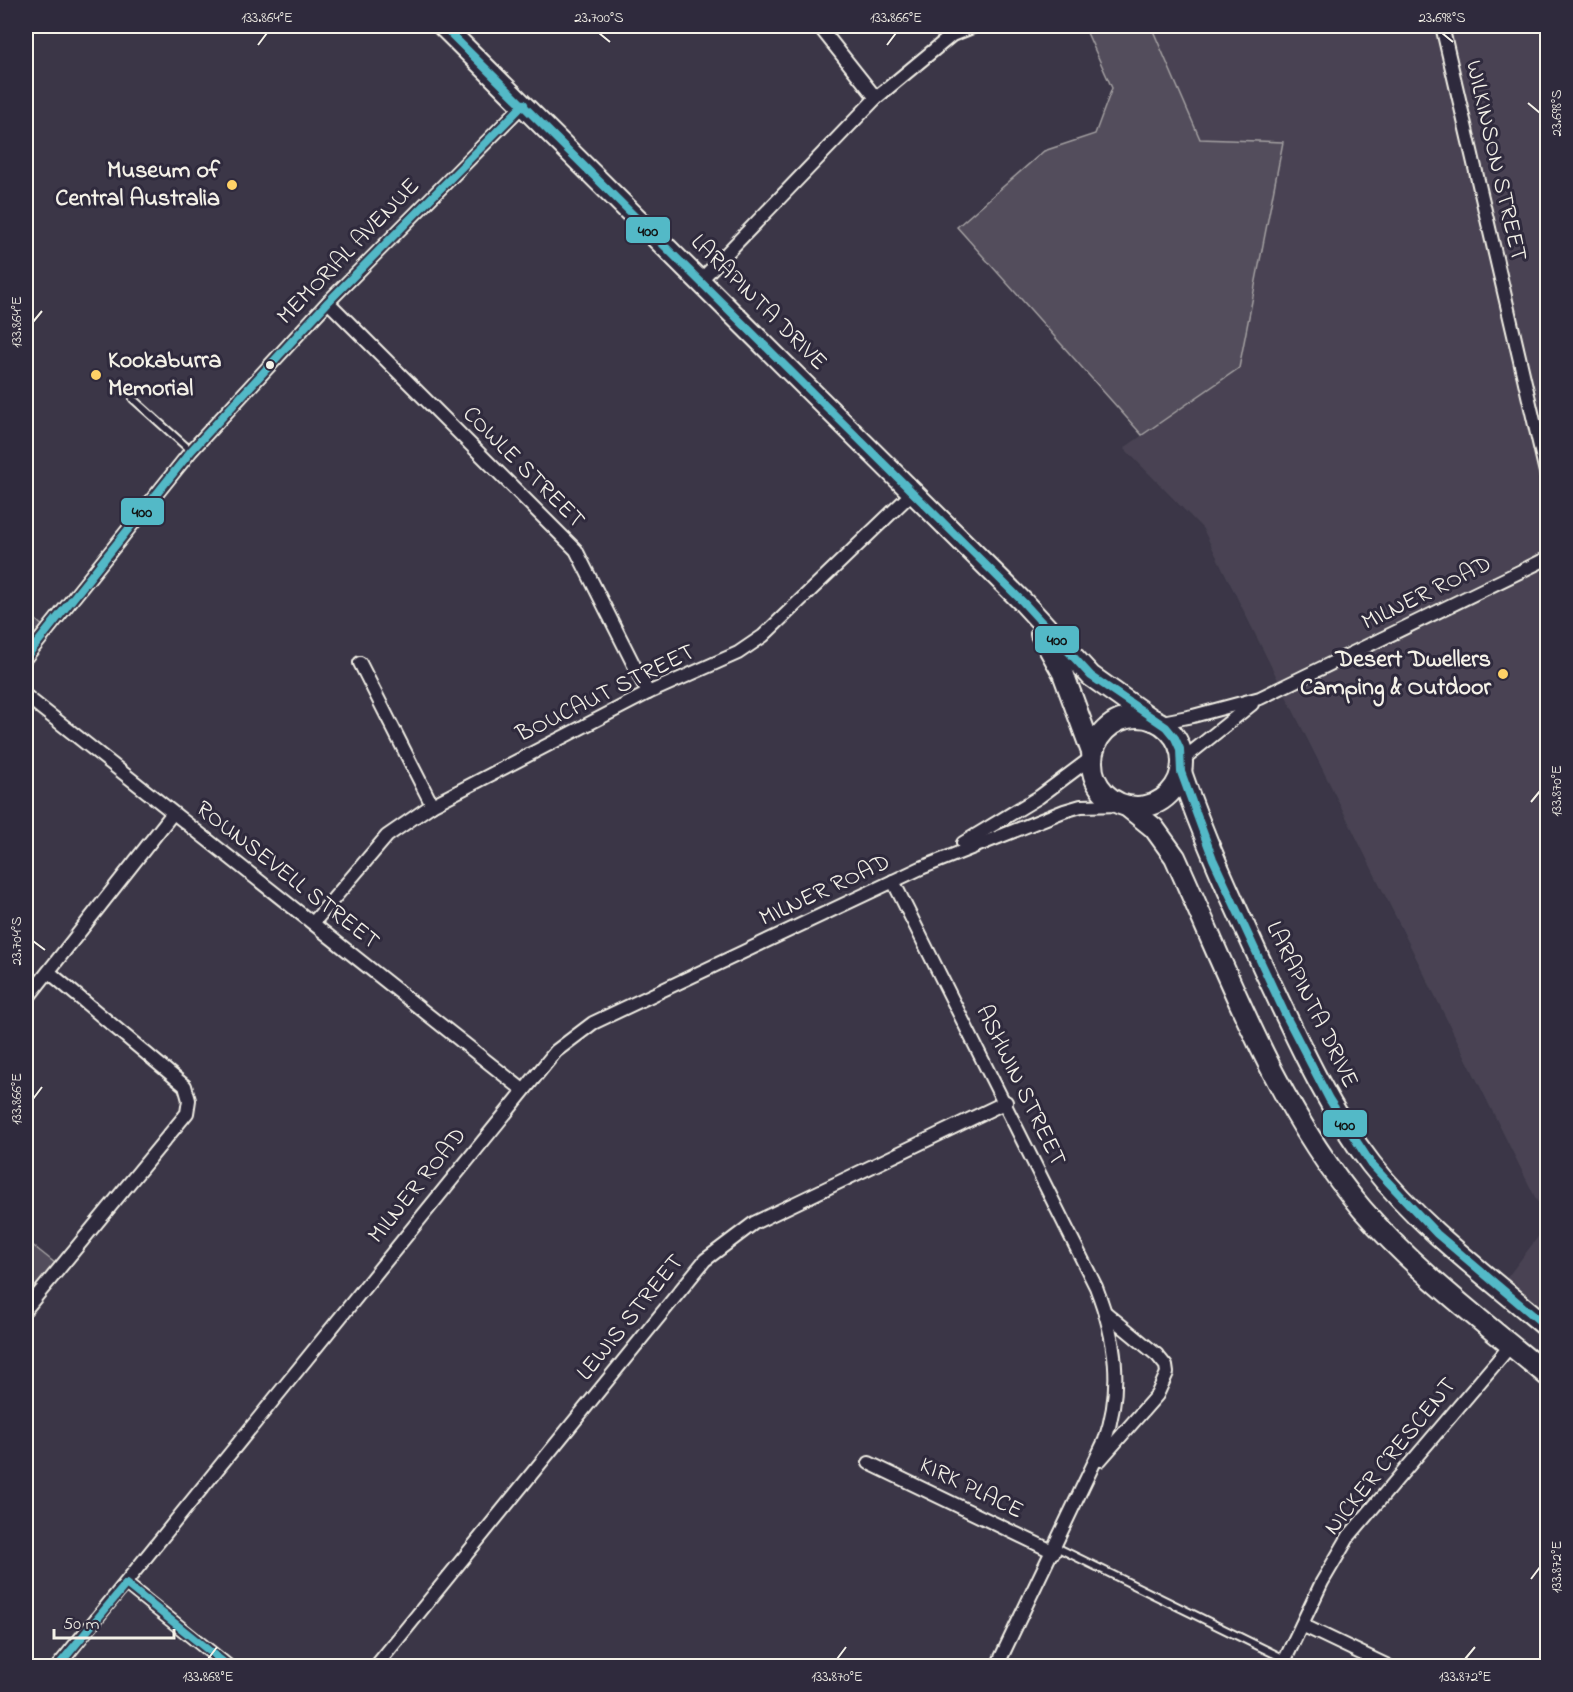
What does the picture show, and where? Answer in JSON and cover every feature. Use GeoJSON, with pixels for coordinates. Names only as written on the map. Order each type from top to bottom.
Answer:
{"type":"FeatureCollection","features":[{"type":"Feature","properties":{"kind":"main road","name":"LARAPINTA DRIVE"},"geometry":{"type":"LineString","coordinates":[[443,26],[524,104],[985,565],[1091,676],[1155,721]]}},
{"type":"Feature","properties":{"kind":"main road","name":"LARAPINTA DRIVE"},"geometry":{"type":"LineString","coordinates":[[985,565],[1030,617],[1047,644],[1063,673],[1092,755]]}},
{"type":"Feature","properties":{"kind":"main road"},"geometry":{"type":"LineString","coordinates":[[1125,806],[1154,804],[1175,786],[1181,766],[1175,738],[1155,721],[1139,717],[1126,718],[1113,723],[1102,732],[1092,755],[1097,784],[1106,795],[1154,828],[1175,857],[1269,1063],[1326,1161],[1362,1209],[1395,1244],[1548,1376]]}},
{"type":"Feature","properties":{"kind":"main road","name":"LARAPINTA DRIVE"},"geometry":{"type":"LineString","coordinates":[[1181,766],[1213,859],[1276,995],[1350,1135],[1372,1165],[1413,1210],[1548,1328]]}},
{"type":"Feature","properties":{"kind":"street"},"geometry":{"type":"LineString","coordinates":[[819,26],[876,98]]}},
{"type":"Feature","properties":{"kind":"street"},"geometry":{"type":"LineString","coordinates":[[700,281],[876,98],[952,35],[975,26]]}},
{"type":"Feature","properties":{"kind":"street","name":"WILKINSON STREET"},"geometry":{"type":"LineString","coordinates":[[1442,26],[1548,481]]}},
{"type":"Feature","properties":{"kind":"street","name":"MEMORIAL AVENUE"},"geometry":{"type":"LineString","coordinates":[[26,657],[191,451],[328,302],[524,104]]}},
{"type":"Feature","properties":{"kind":"street","name":"COWLE STREET"},"geometry":{"type":"LineString","coordinates":[[328,302],[576,550],[648,693]]}},
{"type":"Feature","properties":{"kind":"street","name":"BOUCAUT STREET"},"geometry":{"type":"LineString","coordinates":[[313,923],[387,836],[432,805],[648,693],[738,653],[763,636],[912,493]]}},
{"type":"Feature","properties":{"kind":"street","name":"MILNER ROAD"},"geometry":{"type":"LineString","coordinates":[[1155,721],[1193,716],[1260,698],[1548,558]]}},
{"type":"Feature","properties":{"kind":"street"},"geometry":{"type":"LineString","coordinates":[[360,663],[432,805]]}},
{"type":"Feature","properties":{"kind":"street","name":"ROUNSEVELL STREET"},"geometry":{"type":"LineString","coordinates":[[26,696],[522,1090]]}},
{"type":"Feature","properties":{"kind":"street","name":"MILNER ROAD"},"geometry":{"type":"LineString","coordinates":[[1181,766],[1260,698]]}},
{"type":"Feature","properties":{"kind":"street","name":"MILNER ROAD"},"geometry":{"type":"LineString","coordinates":[[921,868],[1025,806],[1092,755]]}},
{"type":"Feature","properties":{"kind":"street","name":"MILNER ROAD"},"geometry":{"type":"LineString","coordinates":[[59,1666],[522,1090],[556,1051],[593,1023],[921,868],[1064,811],[1089,805],[1125,806]]}},
{"type":"Feature","properties":{"kind":"street"},"geometry":{"type":"LineString","coordinates":[[26,1000],[173,813]]}},
{"type":"Feature","properties":{"kind":"street","name":"ASHWIN STREET"},"geometry":{"type":"LineString","coordinates":[[893,881],[1005,1102],[1105,1312],[1115,1352],[1117,1377],[1110,1423],[1093,1468],[1055,1550],[997,1666]]}},
{"type":"Feature","properties":{"kind":"street"},"geometry":{"type":"LineString","coordinates":[[26,1309],[187,1113],[189,1100],[185,1086],[49,972]]}},
{"type":"Feature","properties":{"kind":"street","name":"LEWIS STREET"},"geometry":{"type":"LineString","coordinates":[[376,1666],[705,1260],[754,1223],[1005,1102]]}},
{"type":"Feature","properties":{"kind":"street","name":"ASHWIN STREET"},"geometry":{"type":"LineString","coordinates":[[1093,1468],[1157,1395],[1167,1373],[1166,1366],[1157,1355],[1105,1312]]}},
{"type":"Feature","properties":{"kind":"street","name":"NICKER CRESCENT"},"geometry":{"type":"LineString","coordinates":[[1284,1663],[1322,1582],[1349,1536],[1511,1345]]}},
{"type":"Feature","properties":{"kind":"street","name":"KIRK PLACE"},"geometry":{"type":"LineString","coordinates":[[869,1463],[1055,1550]]}},
{"type":"Feature","properties":{"kind":"street"},"geometry":{"type":"LineString","coordinates":[[126,1584],[228,1666]]}},
{"type":"Feature","properties":{"kind":"street"},"geometry":{"type":"LineString","coordinates":[[1302,1625],[1388,1666]]}},
{"type":"Feature","properties":{"kind":"lane"},"geometry":{"type":"LineString","coordinates":[[133,399],[191,451]]}},
{"type":"Feature","properties":{"kind":"lane"},"geometry":{"type":"LineString","coordinates":[[1055,1550],[1284,1663]]}},
{"type":"Feature","properties":{"kind":"shaded area"},"geometry":{"type":"Polygon","coordinates":[[[1084,26],[1151,26],[1200,139],[1283,142],[1239,368],[1142,435],[957,227],[1044,151],[1095,134],[1112,88],[1084,26]]]}},
{"type":"Feature","properties":{"kind":"shaded area"},"geometry":{"type":"Polygon","coordinates":[[[1151,26],[1547,26],[1547,1214],[1537,1201],[1203,529],[1124,448],[1239,368],[1283,142],[1200,139],[1151,26]]]}},
{"type":"Feature","properties":{"kind":"shaded area"},"geometry":{"type":"Polygon","coordinates":[[[26,611],[47,630],[26,657],[26,611]]]}},
{"type":"Feature","properties":{"kind":"shaded area"},"geometry":{"type":"Polygon","coordinates":[[[1547,1225],[1547,1328],[1500,1287],[1547,1225]]]}},
{"type":"Feature","properties":{"kind":"shaded area"},"geometry":{"type":"Polygon","coordinates":[[[26,1240],[60,1267],[26,1309],[26,1240]]]}},
{"type":"Feature","properties":{"kind":"transit line","name":"400"},"geometry":{"type":"LineString","coordinates":[[443,26],[1023,602],[1091,676],[1166,727],[1180,749],[1181,772],[1213,859],[1286,1016],[1329,1099],[1372,1165],[1437,1234],[1548,1328]]}},
{"type":"Feature","properties":{"kind":"transit line","name":"400"},"geometry":{"type":"LineString","coordinates":[[26,657],[191,451],[328,302],[524,104]]}},
{"type":"Feature","properties":{"kind":"transit line","name":"400"},"geometry":{"type":"LineString","coordinates":[[58,1666],[126,1584],[228,1666]]}},
{"type":"Feature","properties":{"kind":"place","name":"Museum of Central Australia"},"geometry":{"type":"Point","coordinates":[232,185]}},
{"type":"Feature","properties":{"kind":"place","name":"Kookaburra Memorial"},"geometry":{"type":"Point","coordinates":[96,375]}},
{"type":"Feature","properties":{"kind":"place","name":"Desert Dwellers Camping & Outdoor"},"geometry":{"type":"Point","coordinates":[1503,674]}}]}
